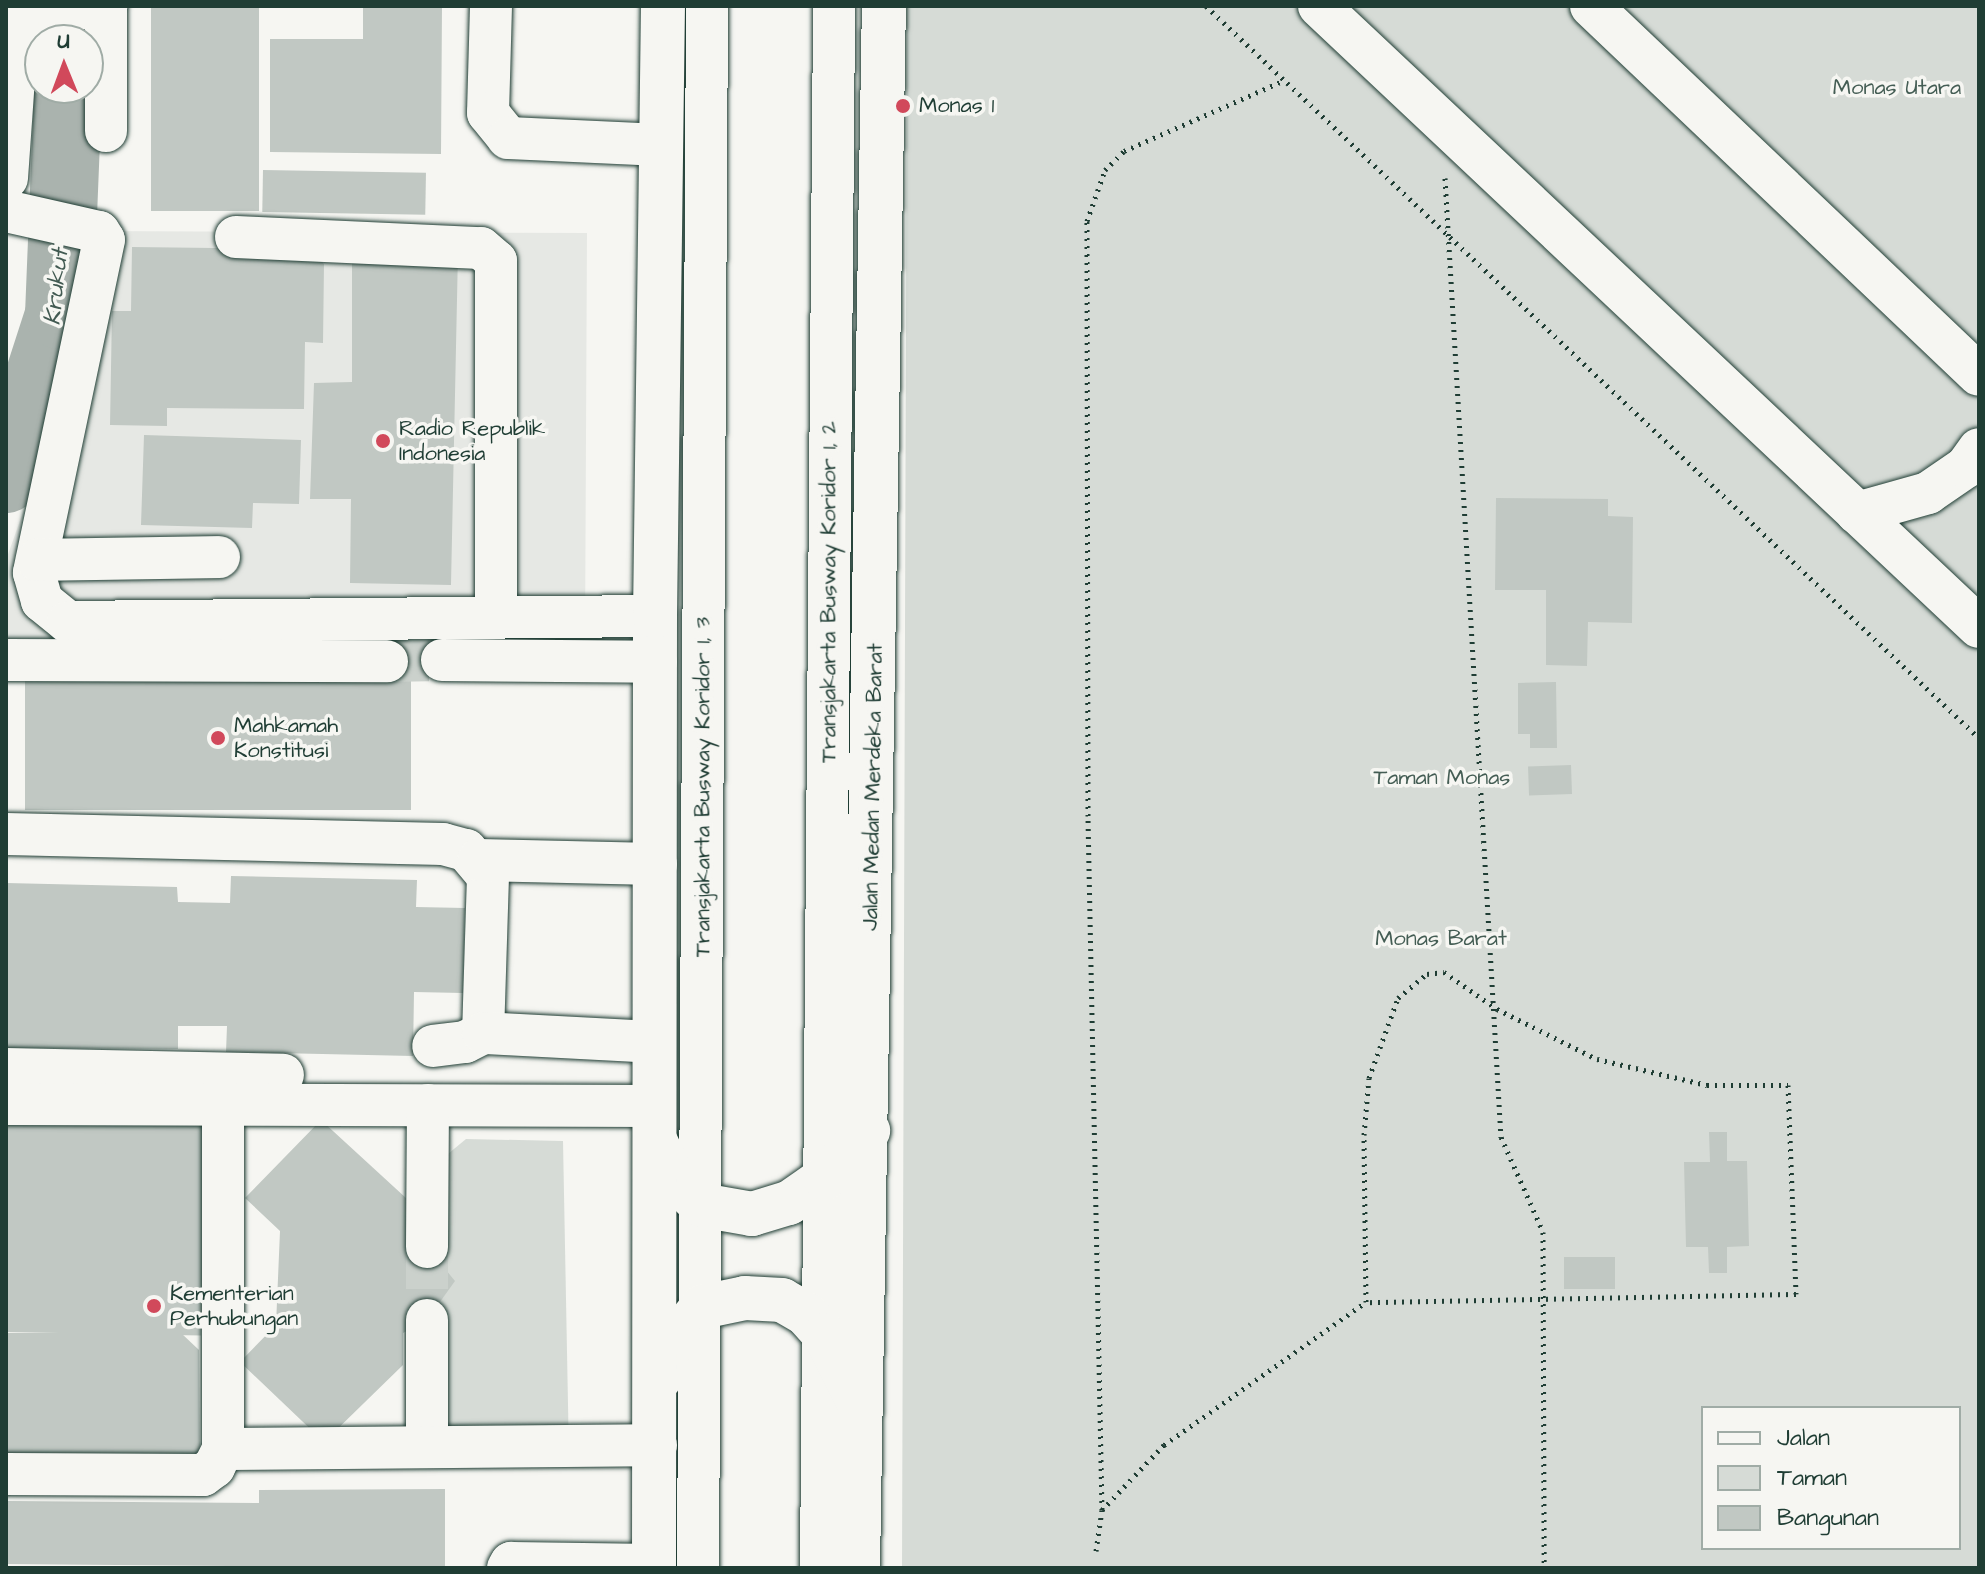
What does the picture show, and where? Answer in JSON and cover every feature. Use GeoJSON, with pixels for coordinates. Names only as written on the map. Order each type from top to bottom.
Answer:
{"type":"FeatureCollection","features":[{"type":"Feature","properties":{"kind":"main road"},"geometry":{"type":"LineString","coordinates":[[654,1566],[655,616],[663,6]]}},
{"type":"Feature","properties":{"kind":"main road","name":"Jalan Medan Merdeka Barat"},"geometry":{"type":"LineString","coordinates":[[858,1568],[868,1131],[884,6]]}},
{"type":"Feature","properties":{"kind":"main road"},"geometry":{"type":"LineString","coordinates":[[6,178],[20,13]]}},
{"type":"Feature","properties":{"kind":"main road"},"geometry":{"type":"LineString","coordinates":[[653,1122],[672,1176],[701,1205],[740,1215],[765,1212],[789,1203],[825,1178],[868,1131]]}},
{"type":"Feature","properties":{"kind":"main road"},"geometry":{"type":"LineString","coordinates":[[654,1399],[668,1350],[702,1307],[745,1298],[782,1300],[806,1314],[825,1335],[860,1404]]}},
{"type":"Feature","properties":{"kind":"street"},"geometry":{"type":"LineString","coordinates":[[20,13],[106,6],[106,131]]}},
{"type":"Feature","properties":{"kind":"street"},"geometry":{"type":"LineString","coordinates":[[491,6],[488,113],[508,138],[662,145]]}},
{"type":"Feature","properties":{"kind":"street","name":"Transjakarta Busway Koridor 1, 3"},"geometry":{"type":"LineString","coordinates":[[698,1568],[702,1307],[707,6]]}},
{"type":"Feature","properties":{"kind":"street","name":"Transjakarta Busway Koridor 1, 2"},"geometry":{"type":"LineString","coordinates":[[821,1568],[834,6]]}},
{"type":"Feature","properties":{"kind":"street"},"geometry":{"type":"LineString","coordinates":[[1319,6],[1979,627]]}},
{"type":"Feature","properties":{"kind":"street"},"geometry":{"type":"LineString","coordinates":[[1591,6],[1979,375]]}},
{"type":"Feature","properties":{"kind":"street"},"geometry":{"type":"LineString","coordinates":[[17,214],[99,232],[105,249],[59,439],[37,560],[42,601],[68,622],[655,616]]}},
{"type":"Feature","properties":{"kind":"street"},"geometry":{"type":"LineString","coordinates":[[236,237],[481,248],[496,261],[496,617]]}},
{"type":"Feature","properties":{"kind":"street"},"geometry":{"type":"LineString","coordinates":[[1857,513],[1928,493],[1966,467],[1979,449]]}},
{"type":"Feature","properties":{"kind":"street"},"geometry":{"type":"LineString","coordinates":[[37,560],[219,557]]}},
{"type":"Feature","properties":{"kind":"street"},"geometry":{"type":"LineString","coordinates":[[6,660],[387,661]]}},
{"type":"Feature","properties":{"kind":"street"},"geometry":{"type":"LineString","coordinates":[[442,660],[656,662]]}},
{"type":"Feature","properties":{"kind":"street"},"geometry":{"type":"LineString","coordinates":[[6,834],[443,844],[466,850],[478,860],[488,876],[483,1033]]}},
{"type":"Feature","properties":{"kind":"street"},"geometry":{"type":"LineString","coordinates":[[478,860],[656,864]]}},
{"type":"Feature","properties":{"kind":"street"},"geometry":{"type":"LineString","coordinates":[[433,1046],[465,1042],[483,1033],[655,1042]]}},
{"type":"Feature","properties":{"kind":"street"},"geometry":{"type":"LineString","coordinates":[[6,1069],[283,1075]]}},
{"type":"Feature","properties":{"kind":"street"},"geometry":{"type":"LineString","coordinates":[[6,1104],[428,1105],[653,1122]]}},
{"type":"Feature","properties":{"kind":"street"},"geometry":{"type":"LineString","coordinates":[[6,1474],[203,1475],[223,1449],[223,1104]]}},
{"type":"Feature","properties":{"kind":"street"},"geometry":{"type":"LineString","coordinates":[[427,1247],[428,1105]]}},
{"type":"Feature","properties":{"kind":"street"},"geometry":{"type":"LineString","coordinates":[[427,1320],[427,1447]]}},
{"type":"Feature","properties":{"kind":"street"},"geometry":{"type":"LineString","coordinates":[[223,1449],[656,1445]]}},
{"type":"Feature","properties":{"kind":"street"},"geometry":{"type":"LineString","coordinates":[[508,1568],[511,1563],[654,1566]]}},
{"type":"Feature","properties":{"kind":"path"},"geometry":{"type":"LineString","coordinates":[[1206,6],[1979,738]]}},
{"type":"Feature","properties":{"kind":"path"},"geometry":{"type":"LineString","coordinates":[[1096,1551],[1102,1510],[1088,816],[1087,221],[1105,170],[1124,151],[1283,81]]}},
{"type":"Feature","properties":{"kind":"path"},"geometry":{"type":"LineString","coordinates":[[1441,118],[1497,1009],[1501,1137],[1543,1232],[1546,1299],[1544,1568]]}},
{"type":"Feature","properties":{"kind":"path"},"geometry":{"type":"LineString","coordinates":[[1102,1510],[1164,1445],[1366,1302],[1796,1294],[1788,1085],[1707,1085],[1597,1059],[1497,1009],[1444,972],[1427,974],[1398,998],[1369,1078],[1364,1135],[1366,1302]]}},
{"type":"Feature","properties":{"kind":"shaded area","name":"Radio Republik Indonesia"},"geometry":{"type":"Polygon","coordinates":[[[89,231],[587,233],[585,645],[6,644],[6,560],[31,490],[89,231]]]}},
{"type":"Feature","properties":{"kind":"green space","name":"Monas Barat"},"geometry":{"type":"Polygon","coordinates":[[[907,6],[1979,6],[1979,1568],[902,1568],[907,6]]]}},
{"type":"Feature","properties":{"kind":"green space"},"geometry":{"type":"Polygon","coordinates":[[[466,1139],[563,1141],[569,1457],[430,1423],[431,1168],[466,1139]]]}},
{"type":"Feature","properties":{"kind":"building"},"geometry":{"type":"Polygon","coordinates":[[[151,6],[259,6],[259,211],[151,211],[151,6]]]}},
{"type":"Feature","properties":{"kind":"building"},"geometry":{"type":"Polygon","coordinates":[[[363,6],[442,6],[441,154],[270,152],[270,39],[363,39],[363,6]]]}},
{"type":"Feature","properties":{"kind":"building"},"geometry":{"type":"Polygon","coordinates":[[[263,170],[426,173],[425,215],[262,212],[263,170]]]}},
{"type":"Feature","properties":{"kind":"building"},"geometry":{"type":"Polygon","coordinates":[[[132,247],[310,249],[324,264],[323,343],[305,342],[304,409],[167,408],[167,426],[110,425],[112,311],[131,311],[132,247]]]}},
{"type":"Feature","properties":{"kind":"building","name":"Radio Republik Indonesia"},"geometry":{"type":"Polygon","coordinates":[[[352,252],[458,252],[451,585],[350,583],[351,499],[310,499],[314,383],[352,382],[352,252]]]}},
{"type":"Feature","properties":{"kind":"building"},"geometry":{"type":"Polygon","coordinates":[[[144,435],[301,440],[299,504],[253,503],[252,528],[141,525],[144,435]]]}},
{"type":"Feature","properties":{"kind":"building"},"geometry":{"type":"Polygon","coordinates":[[[1496,498],[1608,499],[1608,516],[1633,517],[1632,623],[1588,622],[1587,666],[1546,665],[1546,590],[1495,590],[1496,498]]]}},
{"type":"Feature","properties":{"kind":"building","name":"Mahkamah Konstitusi"},"geometry":{"type":"Polygon","coordinates":[[[25,664],[411,664],[411,810],[25,810],[25,664]]]}},
{"type":"Feature","properties":{"kind":"building"},"geometry":{"type":"Polygon","coordinates":[[[1556,682],[1557,748],[1530,748],[1530,734],[1518,734],[1518,683],[1556,682]]]}},
{"type":"Feature","properties":{"kind":"building"},"geometry":{"type":"Polygon","coordinates":[[[1571,765],[1572,794],[1529,795],[1528,767],[1571,765]]]}},
{"type":"Feature","properties":{"kind":"building"},"geometry":{"type":"Polygon","coordinates":[[[231,876],[417,880],[416,907],[465,908],[463,993],[414,992],[413,1056],[226,1052],[227,1026],[178,1026],[178,1049],[6,1048],[6,883],[177,887],[178,902],[230,903],[231,876]]]}},
{"type":"Feature","properties":{"kind":"building"},"geometry":{"type":"Polygon","coordinates":[[[6,1106],[205,1109],[201,1335],[6,1332],[6,1106]]]}},
{"type":"Feature","properties":{"kind":"building"},"geometry":{"type":"Polygon","coordinates":[[[321,1120],[406,1198],[406,1234],[427,1247],[455,1281],[427,1320],[403,1333],[403,1365],[324,1442],[240,1362],[276,1325],[280,1231],[245,1198],[321,1120]]]}},
{"type":"Feature","properties":{"kind":"building"},"geometry":{"type":"Polygon","coordinates":[[[1709,1132],[1727,1132],[1727,1161],[1747,1161],[1749,1246],[1727,1247],[1727,1273],[1709,1273],[1708,1247],[1686,1247],[1684,1162],[1710,1162],[1709,1132]]]}},
{"type":"Feature","properties":{"kind":"building"},"geometry":{"type":"Polygon","coordinates":[[[1564,1257],[1615,1257],[1615,1289],[1564,1289],[1564,1257]]]}},
{"type":"Feature","properties":{"kind":"building"},"geometry":{"type":"Polygon","coordinates":[[[6,1333],[181,1333],[199,1350],[200,1459],[6,1471],[6,1333]]]}},
{"type":"Feature","properties":{"kind":"building"},"geometry":{"type":"Polygon","coordinates":[[[445,1489],[445,1568],[6,1564],[6,1501],[259,1503],[259,1490],[445,1489]]]}},
{"type":"Feature","properties":{"kind":"waterway","name":"Krukut"},"geometry":{"type":"LineString","coordinates":[[70,24],[71,6]]}},
{"type":"Feature","properties":{"kind":"waterway","name":"Krukut"},"geometry":{"type":"LineString","coordinates":[[6,479],[59,315],[67,104]]}},
{"type":"Feature","properties":{"kind":"tunnel"},"geometry":{"type":"LineString","coordinates":[[387,661],[442,660]]}},
{"type":"Feature","properties":{"kind":"tunnel"},"geometry":{"type":"LineString","coordinates":[[427,1247],[427,1320]]}},
{"type":"Feature","properties":{"kind":"place","name":"Monas 1"},"geometry":{"type":"Point","coordinates":[903,106]}},
{"type":"Feature","properties":{"kind":"place","name":"Radio Republik Indonesia"},"geometry":{"type":"Point","coordinates":[383,441]}},
{"type":"Feature","properties":{"kind":"place","name":"Mahkamah Konstitusi"},"geometry":{"type":"Point","coordinates":[218,738]}},
{"type":"Feature","properties":{"kind":"place","name":"Kementerian Perhubungan"},"geometry":{"type":"Point","coordinates":[154,1306]}},
{"type":"Feature","properties":{"kind":"park label","name":"Monas Utara"},"geometry":{"type":"Point","coordinates":[1897,88]}},
{"type":"Feature","properties":{"kind":"park label","name":"Taman Monas"},"geometry":{"type":"Point","coordinates":[1442,778]}}]}
